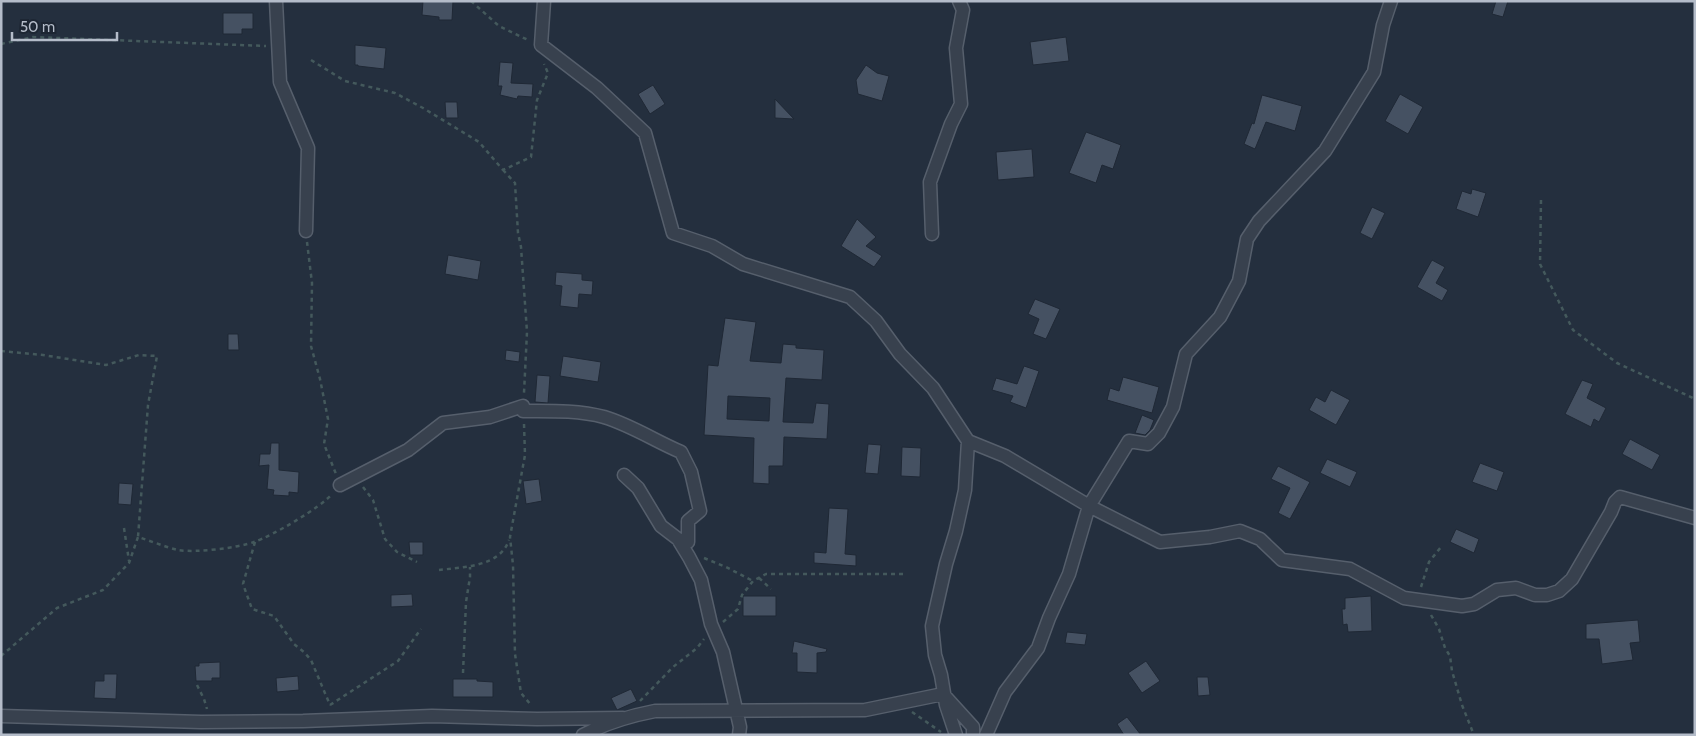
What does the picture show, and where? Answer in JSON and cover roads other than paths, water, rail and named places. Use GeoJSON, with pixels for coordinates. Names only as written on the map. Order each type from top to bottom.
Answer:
{"type":"FeatureCollection","features":[{"type":"Feature","properties":{"kind":"street"},"geometry":{"type":"LineString","coordinates":[[276,1],[280,82],[308,148],[306,231]]}},
{"type":"Feature","properties":{"kind":"street"},"geometry":{"type":"LineString","coordinates":[[544,1],[541,51],[597,88],[646,132],[673,233],[712,246],[742,264],[850,297],[876,321],[900,354],[933,388],[968,441],[1005,456],[1089,506],[1160,542],[1210,537],[1240,531],[1260,539],[1282,560],[1350,569],[1404,598],[1462,606],[1474,604],[1497,590],[1516,588],[1535,596],[1559,591],[1572,579],[1615,502],[1620,497],[1695,518]]}},
{"type":"Feature","properties":{"kind":"street"},"geometry":{"type":"LineString","coordinates":[[932,234],[930,182],[951,124],[961,104],[956,48],[963,10],[959,1]]}},
{"type":"Feature","properties":{"kind":"street"},"geometry":{"type":"LineString","coordinates":[[986,735],[1005,692],[1038,648],[1069,574],[1089,506],[1130,441],[1148,444],[1159,434],[1173,407],[1186,354],[1220,316],[1239,281],[1247,238],[1259,221],[1324,151],[1374,72],[1383,25],[1391,1]]}},
{"type":"Feature","properties":{"kind":"street"},"geometry":{"type":"LineString","coordinates":[[340,485],[408,450],[443,423],[523,409],[603,417],[644,433],[681,452],[691,472],[700,511],[688,521],[688,542],[678,539],[661,526],[638,488],[624,475]]}},
{"type":"Feature","properties":{"kind":"street"},"geometry":{"type":"LineString","coordinates":[[956,735],[943,694],[941,675],[935,655],[932,626],[943,573],[956,531],[965,490],[968,441]]}},
{"type":"Feature","properties":{"kind":"street"},"geometry":{"type":"LineString","coordinates":[[678,539],[701,580],[711,624],[723,652],[740,727],[739,735]]}},
{"type":"Feature","properties":{"kind":"street"},"geometry":{"type":"LineString","coordinates":[[583,735],[623,718],[655,711],[865,710],[943,694]]}},
{"type":"Feature","properties":{"kind":"street"},"geometry":{"type":"LineString","coordinates":[[943,694],[973,727],[973,735]]}},
{"type":"Feature","properties":{"kind":"street"},"geometry":{"type":"LineString","coordinates":[[1,716],[201,722],[304,721],[432,716],[537,719],[623,718]]}}]}
